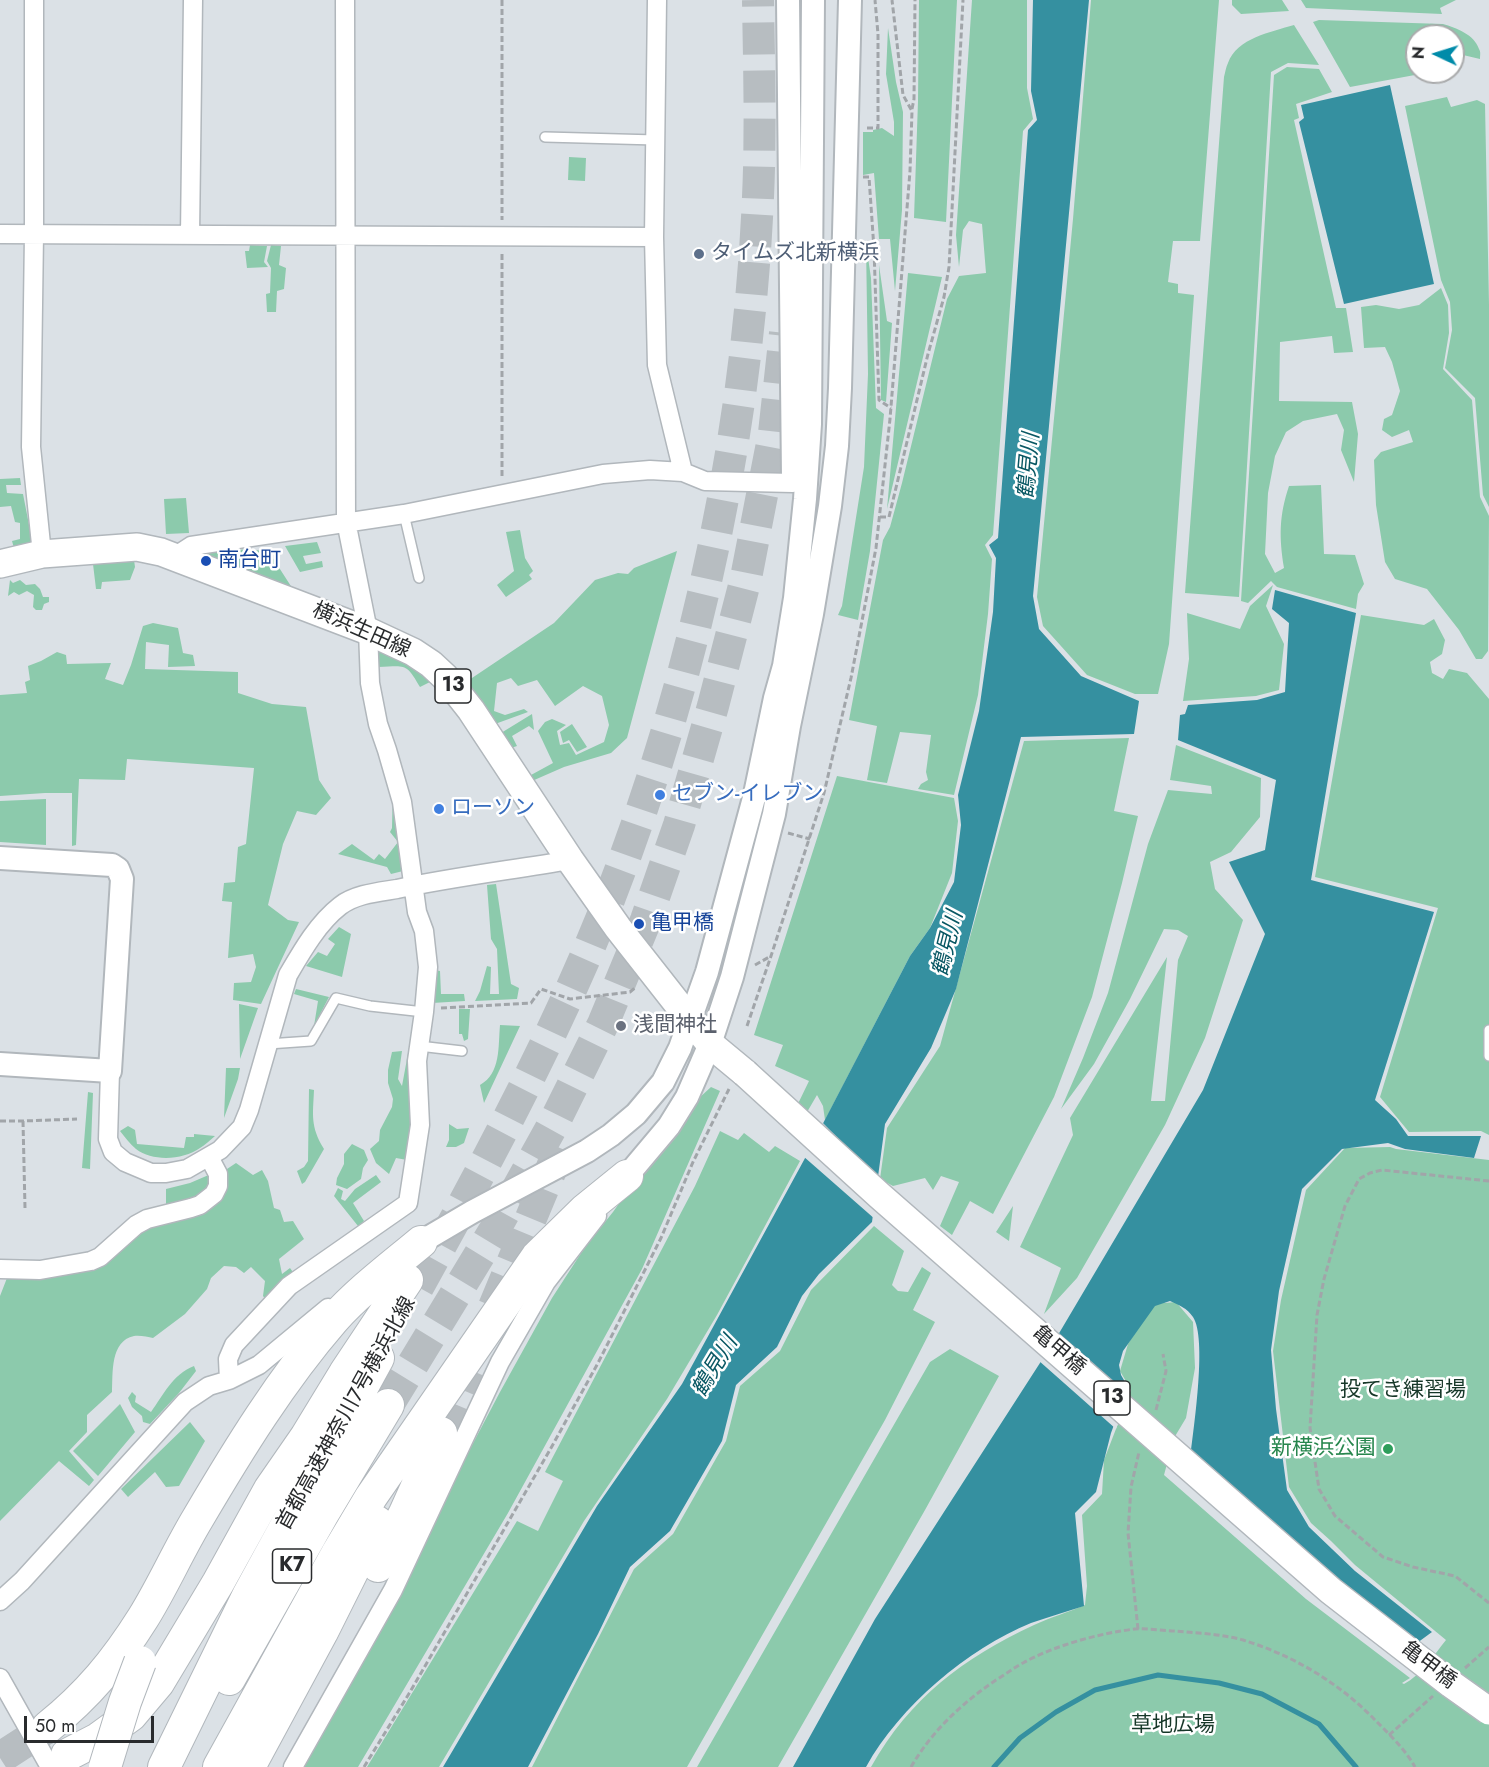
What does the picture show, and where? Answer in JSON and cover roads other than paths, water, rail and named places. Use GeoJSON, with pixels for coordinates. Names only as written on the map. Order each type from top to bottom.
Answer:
{"type":"FeatureCollection","features":[{"type":"Feature","properties":{"kind":"highway"},"geometry":{"type":"LineString","coordinates":[[219,1767],[371,1497],[537,1257],[585,1210],[627,1176]]}},
{"type":"Feature","properties":{"kind":"highway"},"geometry":{"type":"LineString","coordinates":[[48,1727],[73,1707],[97,1682],[121,1649],[143,1617],[204,1509],[259,1420],[296,1367],[334,1320],[377,1278],[421,1242]]}},
{"type":"Feature","properties":{"kind":"highway","name":"首都高速神奈川7号横浜北線"},"geometry":{"type":"LineString","coordinates":[[58,1761],[98,1739],[131,1715],[158,1683],[218,1583],[270,1489],[306,1437],[345,1373],[413,1283],[248,1596],[164,1767]]}},
{"type":"Feature","properties":{"kind":"highway"},"geometry":{"type":"LineString","coordinates":[[105,1767],[140,1662],[163,1613],[296,1367]]}},
{"type":"Feature","properties":{"kind":"highway"},"geometry":{"type":"LineString","coordinates":[[249,1767],[322,1632],[406,1460],[443,1393]]}},
{"type":"Feature","properties":{"kind":"highway","name":"首都高速神奈川7号横浜北線"},"geometry":{"type":"LineString","coordinates":[[184,1767],[219,1697],[269,1607],[388,1405]]}},
{"type":"Feature","properties":{"kind":"highway"},"geometry":{"type":"LineString","coordinates":[[269,1767],[400,1523],[441,1433]]}},
{"type":"Feature","properties":{"kind":"main road","name":"横浜生田線"},"geometry":{"type":"LineString","coordinates":[[0,564],[42,554],[137,547],[174,557],[368,631],[413,652],[431,664],[451,684],[471,710],[618,928],[737,1081]]}},
{"type":"Feature","properties":{"kind":"main road","name":"亀甲橋"},"geometry":{"type":"LineString","coordinates":[[737,1081],[880,1196],[1322,1583],[1489,1711]]}},
{"type":"Feature","properties":{"kind":"street"},"geometry":{"type":"LineString","coordinates":[[34,0],[31,447],[42,554]]}},
{"type":"Feature","properties":{"kind":"street"},"geometry":{"type":"LineString","coordinates":[[190,235],[193,0]]}},
{"type":"Feature","properties":{"kind":"street"},"geometry":{"type":"LineString","coordinates":[[229,1380],[228,1359],[234,1345],[289,1286],[408,1203],[420,1125],[417,1061],[428,967],[424,930],[417,912],[402,802],[378,724],[370,683],[368,631],[346,521],[345,0]]}},
{"type":"Feature","properties":{"kind":"street"},"geometry":{"type":"LineString","coordinates":[[657,0],[654,237],[657,365],[683,472]]}},
{"type":"Feature","properties":{"kind":"street"},"geometry":{"type":"LineString","coordinates":[[0,1601],[22,1581],[185,1402],[209,1386],[229,1380],[259,1365],[369,1274],[472,1212],[587,1151],[636,1114],[663,1082],[680,1048],[707,972],[755,794],[774,698],[788,564],[793,483],[788,0]]}},
{"type":"Feature","properties":{"kind":"street"},"geometry":{"type":"LineString","coordinates":[[789,726],[816,499],[821,425],[817,350],[813,0]]}},
{"type":"Feature","properties":{"kind":"street"},"geometry":{"type":"LineString","coordinates":[[774,698],[784,666],[795,598],[817,350],[827,0]]}},
{"type":"Feature","properties":{"kind":"street"},"geometry":{"type":"LineString","coordinates":[[293,1767],[393,1590],[500,1362],[546,1282],[627,1176],[669,1126],[687,1097],[710,1044],[732,977],[774,814],[830,506],[837,446],[840,388],[850,0]]}},
{"type":"Feature","properties":{"kind":"street"},"geometry":{"type":"LineString","coordinates":[[0,234],[654,237]]}},
{"type":"Feature","properties":{"kind":"street"},"geometry":{"type":"LineString","coordinates":[[174,557],[191,546],[404,514],[603,474],[650,470],[683,472],[705,481],[793,483]]}},
{"type":"Feature","properties":{"kind":"street"},"geometry":{"type":"LineString","coordinates":[[0,858],[112,865],[118,869],[122,879],[108,1139],[113,1152],[125,1162],[151,1173],[187,1169],[220,1150],[242,1127],[288,975],[325,921],[342,904],[357,897],[415,885],[570,860]]}},
{"type":"Feature","properties":{"kind":"street"},"geometry":{"type":"LineString","coordinates":[[0,1064],[110,1071]]}},
{"type":"Feature","properties":{"kind":"street"},"geometry":{"type":"LineString","coordinates":[[0,1269],[40,1270],[91,1261],[100,1257],[136,1225],[200,1205],[213,1194],[218,1186],[218,1174],[209,1157]]}},
{"type":"Feature","properties":{"kind":"street"},"geometry":{"type":"LineString","coordinates":[[0,1678],[58,1761]]}},
{"type":"Feature","properties":{"kind":"lane"},"geometry":{"type":"LineString","coordinates":[[545,137],[656,140]]}},
{"type":"Feature","properties":{"kind":"lane"},"geometry":{"type":"LineString","coordinates":[[404,514],[419,578]]}},
{"type":"Feature","properties":{"kind":"lane"},"geometry":{"type":"LineString","coordinates":[[268,1044],[311,1041],[336,998],[370,1006],[424,1010]]}},
{"type":"Feature","properties":{"kind":"lane"},"geometry":{"type":"LineString","coordinates":[[1489,1030],[1489,1056]]}},
{"type":"Feature","properties":{"kind":"lane"},"geometry":{"type":"LineString","coordinates":[[419,1046],[462,1051]]}},
{"type":"Feature","properties":{"kind":"water","name":"鶴見川"},"geometry":{"type":"Polygon","coordinates":[[[1033,0],[1089,0],[1033,596],[1039,629],[1081,676],[1139,701],[1134,734],[1021,737],[956,989],[931,1048],[885,1124],[872,1222],[819,1274],[802,1296],[777,1347],[736,1385],[722,1441],[670,1531],[630,1567],[598,1634],[528,1767],[443,1767],[597,1506],[682,1384],[804,1160],[910,956],[930,928],[954,882],[961,825],[958,795],[979,711],[993,612],[996,558],[989,545],[998,538],[1028,130],[1037,120],[1031,91],[1033,0]]]}},
{"type":"Feature","properties":{"kind":"water"},"geometry":{"type":"Polygon","coordinates":[[[1390,85],[1434,284],[1344,304],[1299,122],[1304,118],[1301,105],[1390,85]]]}},
{"type":"Feature","properties":{"kind":"water"},"geometry":{"type":"Polygon","coordinates":[[[1275,590],[1356,613],[1311,880],[1434,912],[1375,1100],[1396,1119],[1408,1136],[1481,1136],[1474,1158],[1405,1149],[1388,1143],[1342,1149],[1302,1189],[1279,1291],[1271,1350],[1287,1490],[1309,1527],[1355,1571],[1432,1632],[1417,1643],[1343,1587],[1191,1452],[1199,1362],[1197,1328],[1188,1311],[1170,1301],[1155,1306],[1123,1351],[1119,1365],[1121,1375],[1128,1387],[1111,1433],[1096,1492],[1075,1513],[1084,1606],[1031,1623],[1007,1634],[960,1664],[916,1701],[880,1744],[866,1767],[793,1767],[875,1619],[1058,1335],[1203,1090],[1265,934],[1229,862],[1265,850],[1276,780],[1178,740],[1180,715],[1185,714],[1188,705],[1257,700],[1285,692],[1289,623],[1272,609],[1275,590]]]}},
{"type":"Feature","properties":{"kind":"waterway"},"geometry":{"type":"LineString","coordinates":[[994,1767],[1020,1738],[1056,1712],[1095,1690],[1158,1675],[1219,1683],[1262,1694],[1319,1724],[1356,1767]]}},
{"type":"Feature","properties":{"kind":"tunnel"},"geometry":{"type":"LineString","coordinates":[[418,1287],[520,1095],[589,947],[640,814],[668,728],[692,641],[712,553],[743,375],[758,197],[760,98],[758,0]]}},
{"type":"Feature","properties":{"kind":"tunnel"},"geometry":{"type":"LineString","coordinates":[[388,1405],[494,1231],[555,1121],[603,1024],[646,920],[679,825],[746,578],[774,433],[785,333]]}},
{"type":"Feature","properties":{"kind":"tunnel"},"geometry":{"type":"LineString","coordinates":[[494,1307],[560,1148]]}},
{"type":"Feature","properties":{"kind":"tunnel"},"geometry":{"type":"LineString","coordinates":[[441,1433],[468,1369]]}},
{"type":"Feature","properties":{"kind":"tunnel"},"geometry":{"type":"LineString","coordinates":[[0,1758],[48,1727]]}},
{"type":"Feature","properties":{"kind":"place","name":"タイムズ北新横浜"},"geometry":{"type":"Point","coordinates":[699,254]}},
{"type":"Feature","properties":{"kind":"place","name":"南台町"},"geometry":{"type":"Point","coordinates":[206,561]}},
{"type":"Feature","properties":{"kind":"place","name":"セブン-イレブン"},"geometry":{"type":"Point","coordinates":[660,795]}},
{"type":"Feature","properties":{"kind":"place","name":"ローソン"},"geometry":{"type":"Point","coordinates":[439,809]}},
{"type":"Feature","properties":{"kind":"place","name":"亀甲橋"},"geometry":{"type":"Point","coordinates":[639,924]}},
{"type":"Feature","properties":{"kind":"place","name":"浅間神社"},"geometry":{"type":"Point","coordinates":[621,1026]}},
{"type":"Feature","properties":{"kind":"place","name":"新横浜公園"},"geometry":{"type":"Point","coordinates":[1388,1449]}},
{"type":"Feature","properties":{"kind":"park label","name":"投てき練習場"},"geometry":{"type":"Point","coordinates":[1403,1391]}},
{"type":"Feature","properties":{"kind":"park label","name":"草地広場"},"geometry":{"type":"Point","coordinates":[1173,1726]}}]}
